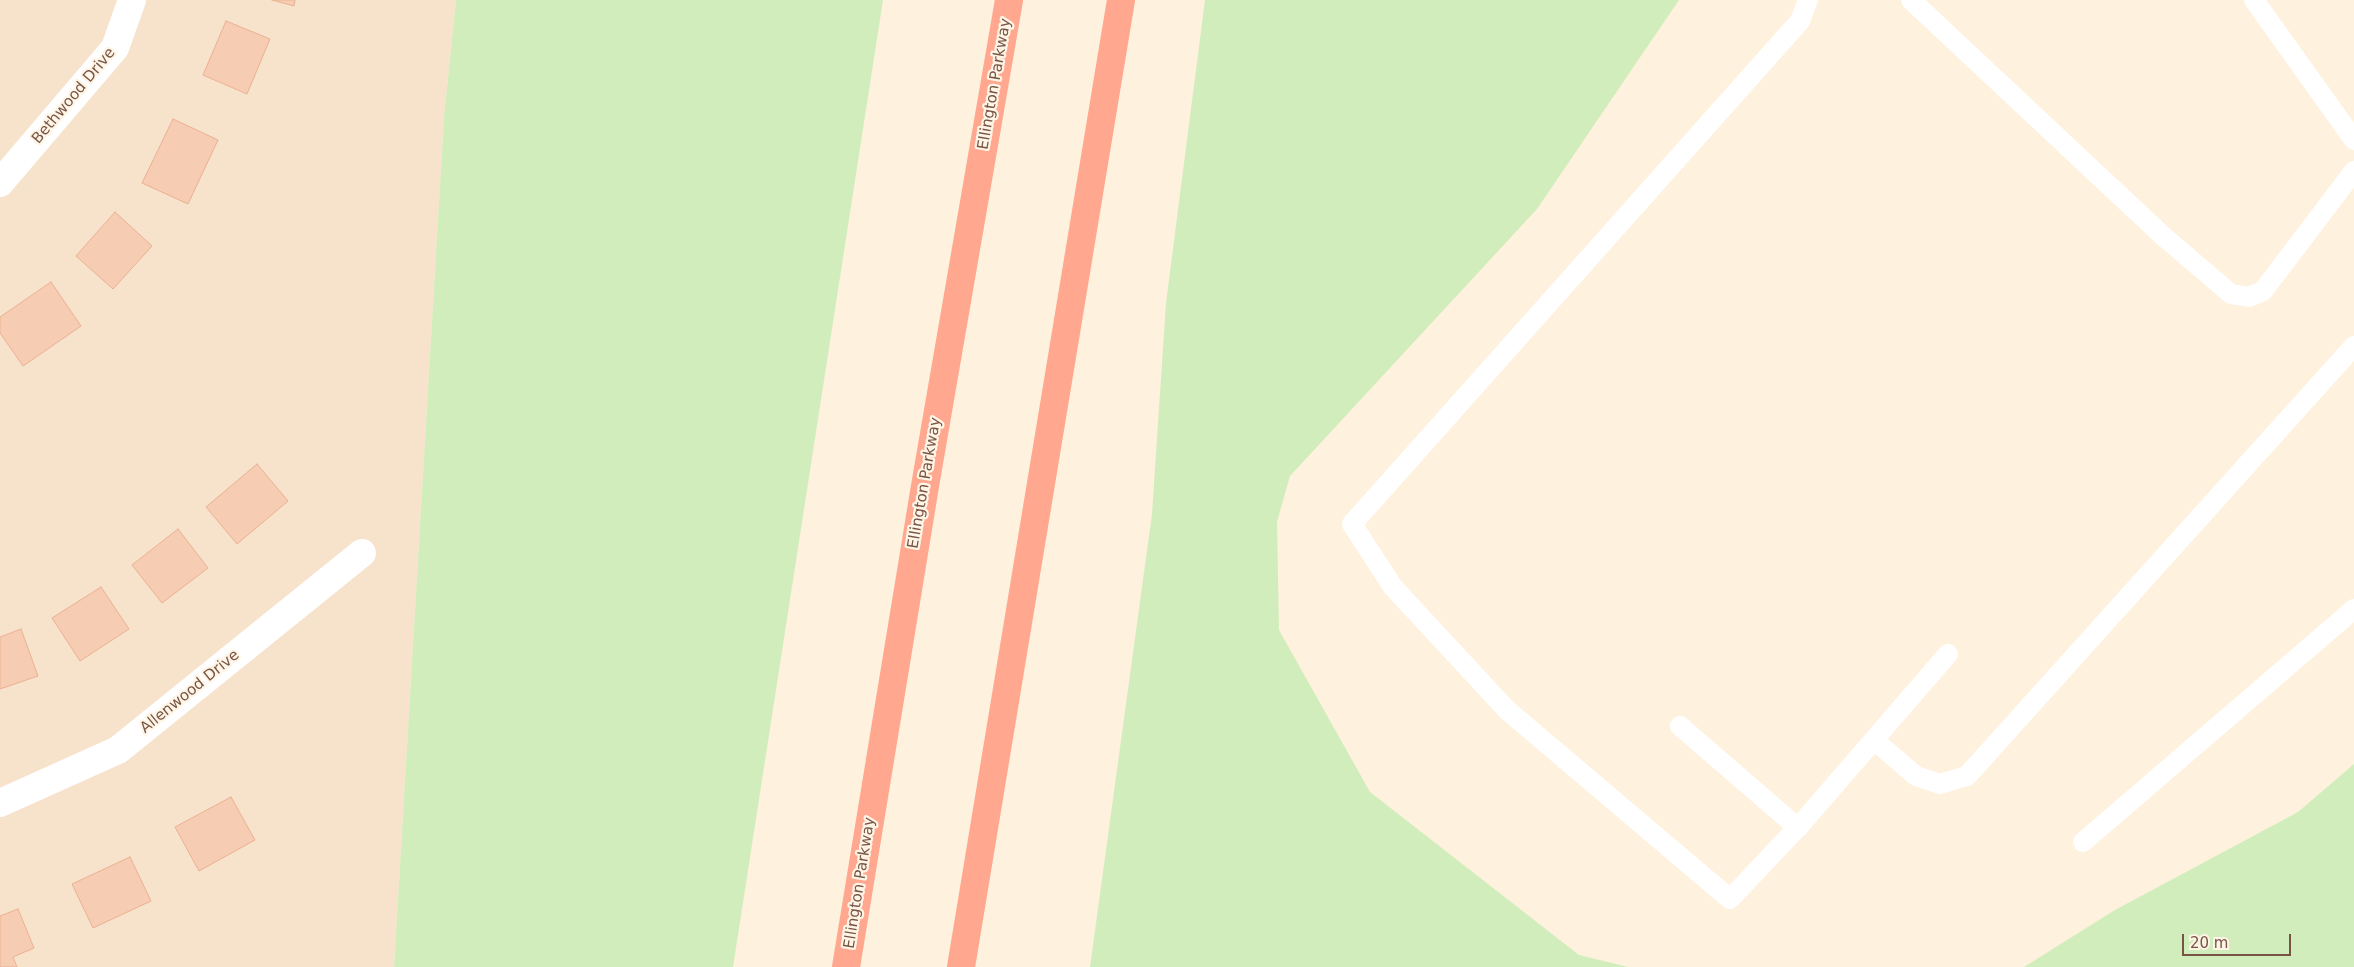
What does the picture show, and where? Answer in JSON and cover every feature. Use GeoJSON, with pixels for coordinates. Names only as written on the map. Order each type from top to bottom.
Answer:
{"type":"FeatureCollection","features":[{"type":"Feature","properties":{"kind":"highway","name":"Ellington Parkway"},"geometry":{"type":"LineString","coordinates":[[846,967],[926,476],[1001,51],[1008,0]]}},
{"type":"Feature","properties":{"kind":"highway"},"geometry":{"type":"LineString","coordinates":[[961,967],[1121,0]]}},
{"type":"Feature","properties":{"kind":"street","name":"Bethwood Drive"},"geometry":{"type":"LineString","coordinates":[[0,183],[115,48],[132,0]]}},
{"type":"Feature","properties":{"kind":"street","name":"Allenwood Drive"},"geometry":{"type":"LineString","coordinates":[[0,803],[118,750],[362,554]]}},
{"type":"Feature","properties":{"kind":"lane"},"geometry":{"type":"LineString","coordinates":[[1808,0],[1800,20],[1352,524],[1393,587],[1507,710],[1730,899],[1798,828],[1948,654]]}},
{"type":"Feature","properties":{"kind":"lane"},"geometry":{"type":"LineString","coordinates":[[1911,0],[2163,236],[2231,294],[2248,297],[2263,291],[2354,171]]}},
{"type":"Feature","properties":{"kind":"lane"},"geometry":{"type":"LineString","coordinates":[[2254,0],[2354,140]]}},
{"type":"Feature","properties":{"kind":"lane"},"geometry":{"type":"LineString","coordinates":[[1874,740],[1916,776],[1940,784],[1967,776],[2354,346]]}},
{"type":"Feature","properties":{"kind":"lane"},"geometry":{"type":"LineString","coordinates":[[2083,842],[2354,609]]}},
{"type":"Feature","properties":{"kind":"lane"},"geometry":{"type":"LineString","coordinates":[[1680,726],[1798,828]]}},
{"type":"Feature","properties":{"kind":"shaded area"},"geometry":{"type":"Polygon","coordinates":[[[0,0],[456,0],[444,117],[394,967],[0,967],[0,0]]]}},
{"type":"Feature","properties":{"kind":"green space"},"geometry":{"type":"Polygon","coordinates":[[[456,0],[883,0],[733,967],[394,967],[444,117],[456,0]]]}},
{"type":"Feature","properties":{"kind":"green space"},"geometry":{"type":"Polygon","coordinates":[[[1205,0],[1679,0],[1537,209],[1290,476],[1277,522],[1279,630],[1370,792],[1579,955],[1628,967],[1090,967],[1152,514],[1166,303],[1205,0]]]}},
{"type":"Feature","properties":{"kind":"green space"},"geometry":{"type":"Polygon","coordinates":[[[2354,764],[2354,967],[2024,967],[2115,910],[2298,812],[2354,764]]]}},
{"type":"Feature","properties":{"kind":"building"},"geometry":{"type":"Polygon","coordinates":[[[272,0],[295,0],[294,6],[272,0]]]}},
{"type":"Feature","properties":{"kind":"building"},"geometry":{"type":"Polygon","coordinates":[[[226,21],[270,39],[247,94],[203,75],[226,21]]]}},
{"type":"Feature","properties":{"kind":"building"},"geometry":{"type":"Polygon","coordinates":[[[173,119],[218,140],[188,204],[142,183],[173,119]]]}},
{"type":"Feature","properties":{"kind":"building"},"geometry":{"type":"Polygon","coordinates":[[[115,212],[152,246],[113,289],[76,256],[115,212]]]}},
{"type":"Feature","properties":{"kind":"building"},"geometry":{"type":"Polygon","coordinates":[[[51,282],[81,326],[23,366],[0,333],[0,317],[51,282]]]}},
{"type":"Feature","properties":{"kind":"building"},"geometry":{"type":"Polygon","coordinates":[[[257,464],[288,501],[237,544],[206,507],[257,464]]]}},
{"type":"Feature","properties":{"kind":"building"},"geometry":{"type":"Polygon","coordinates":[[[178,529],[208,568],[162,603],[132,565],[178,529]]]}},
{"type":"Feature","properties":{"kind":"building"},"geometry":{"type":"Polygon","coordinates":[[[101,587],[129,629],[80,661],[52,618],[101,587]]]}},
{"type":"Feature","properties":{"kind":"building"},"geometry":{"type":"Polygon","coordinates":[[[21,629],[38,676],[0,689],[0,637],[21,629]]]}},
{"type":"Feature","properties":{"kind":"building"},"geometry":{"type":"Polygon","coordinates":[[[231,797],[255,840],[199,871],[175,827],[231,797]]]}},
{"type":"Feature","properties":{"kind":"building"},"geometry":{"type":"Polygon","coordinates":[[[130,857],[151,901],[93,928],[72,884],[130,857]]]}},
{"type":"Feature","properties":{"kind":"building"},"geometry":{"type":"Polygon","coordinates":[[[18,909],[34,948],[13,957],[17,967],[0,967],[0,916],[18,909]]]}}]}
